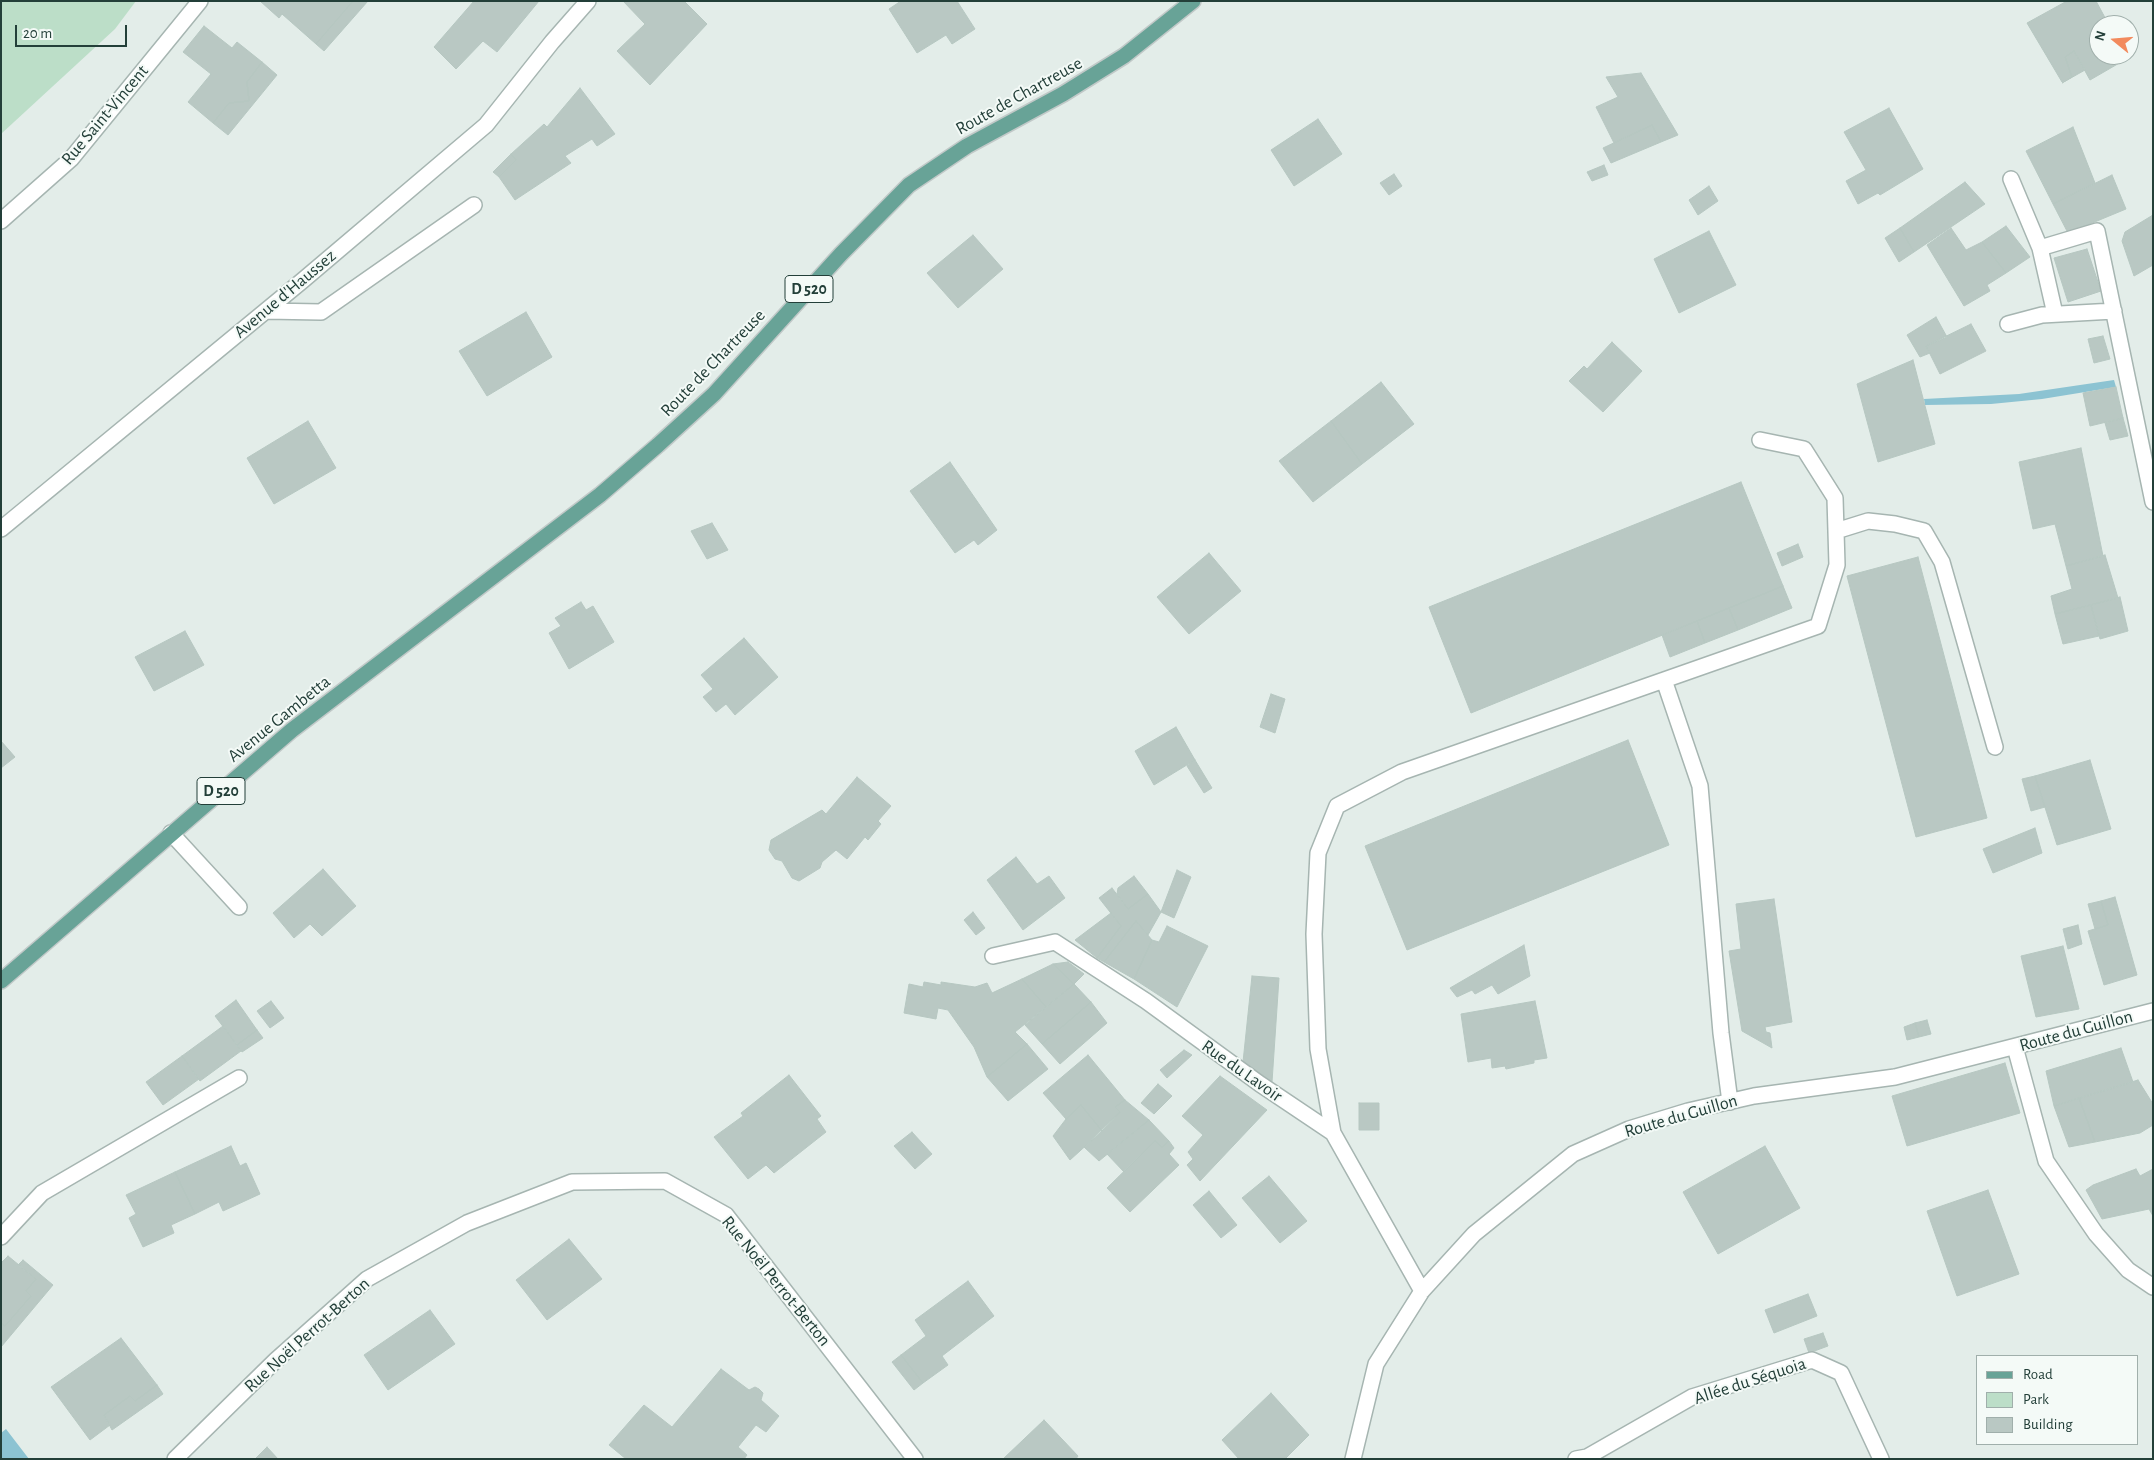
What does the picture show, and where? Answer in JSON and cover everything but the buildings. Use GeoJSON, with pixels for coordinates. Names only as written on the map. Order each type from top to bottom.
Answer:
{"type":"FeatureCollection","features":[{"type":"Feature","properties":{"kind":"main road","name":"Route de Chartreuse"},"geometry":{"type":"LineString","coordinates":[[450,612],[600,495],[658,446],[714,394],[841,254],[909,184],[967,146],[1064,94],[1124,56],[1193,1]]}},
{"type":"Feature","properties":{"kind":"main road","name":"Avenue Gambetta"},"geometry":{"type":"LineString","coordinates":[[1,981],[292,730],[450,612]]}},
{"type":"Feature","properties":{"kind":"street","name":"Rue Saint-Vincent"},"geometry":{"type":"LineString","coordinates":[[1,220],[71,158],[200,1]]}},
{"type":"Feature","properties":{"kind":"street","name":"Avenue d'Haussez"},"geometry":{"type":"LineString","coordinates":[[1,530],[266,311],[486,125],[552,42],[588,1]]}},
{"type":"Feature","properties":{"kind":"street"},"geometry":{"type":"LineString","coordinates":[[2011,178],[2040,248],[2055,314]]}},
{"type":"Feature","properties":{"kind":"street"},"geometry":{"type":"LineString","coordinates":[[266,311],[321,312],[474,205]]}},
{"type":"Feature","properties":{"kind":"street"},"geometry":{"type":"LineString","coordinates":[[2040,248],[2098,231],[2153,502]]}},
{"type":"Feature","properties":{"kind":"street"},"geometry":{"type":"LineString","coordinates":[[2008,324],[2042,315],[2114,311]]}},
{"type":"Feature","properties":{"kind":"street"},"geometry":{"type":"LineString","coordinates":[[1333,1133],[1318,1049],[1314,934],[1318,853],[1337,806],[1402,772],[1818,626],[1836,564],[1835,498],[1804,448],[1760,440]]}},
{"type":"Feature","properties":{"kind":"street"},"geometry":{"type":"LineString","coordinates":[[1836,531],[1868,521],[1895,524],[1924,531],[1942,562],[1995,747]]}},
{"type":"Feature","properties":{"kind":"street"},"geometry":{"type":"LineString","coordinates":[[1664,680],[1700,786],[1721,1033],[1730,1102]]}},
{"type":"Feature","properties":{"kind":"street"},"geometry":{"type":"LineString","coordinates":[[171,833],[239,907]]}},
{"type":"Feature","properties":{"kind":"street","name":"Rue du Lavoir"},"geometry":{"type":"LineString","coordinates":[[993,956],[1055,942],[1146,1001],[1260,1084],[1333,1133],[1422,1291]]}},
{"type":"Feature","properties":{"kind":"street","name":"Route du Guillon"},"geometry":{"type":"LineString","coordinates":[[1352,1459],[1376,1364],[1422,1291],[1474,1234],[1573,1154],[1629,1129],[1754,1096],[1895,1077],[2016,1048],[2153,1011]]}},
{"type":"Feature","properties":{"kind":"street"},"geometry":{"type":"LineString","coordinates":[[2016,1048],[2046,1161],[2096,1234],[2128,1270],[2153,1288]]}},
{"type":"Feature","properties":{"kind":"street"},"geometry":{"type":"LineString","coordinates":[[1,1237],[42,1192],[238,1078]]}},
{"type":"Feature","properties":{"kind":"street","name":"Rue Noël Perrot-Berton"},"geometry":{"type":"LineString","coordinates":[[175,1459],[276,1360],[367,1279],[467,1223],[572,1182],[665,1180],[726,1215],[915,1459]]}},
{"type":"Feature","properties":{"kind":"street","name":"Allée du Séquoia"},"geometry":{"type":"LineString","coordinates":[[1576,1459],[1587,1457],[1692,1398],[1812,1360],[1841,1373],[1881,1459]]}},
{"type":"Feature","properties":{"kind":"green space"},"geometry":{"type":"Polygon","coordinates":[[[1,1],[136,1],[115,29],[1,134],[1,1]]]}},
{"type":"Feature","properties":{"kind":"water"},"geometry":{"type":"Polygon","coordinates":[[[2114,380],[2116,387],[2042,399],[1991,404],[1925,405],[1924,399],[2019,394],[2114,380]]]}},
{"type":"Feature","properties":{"kind":"water"},"geometry":{"type":"Polygon","coordinates":[[[6,1429],[29,1459],[1,1458],[1,1433],[6,1429]]]}}]}
